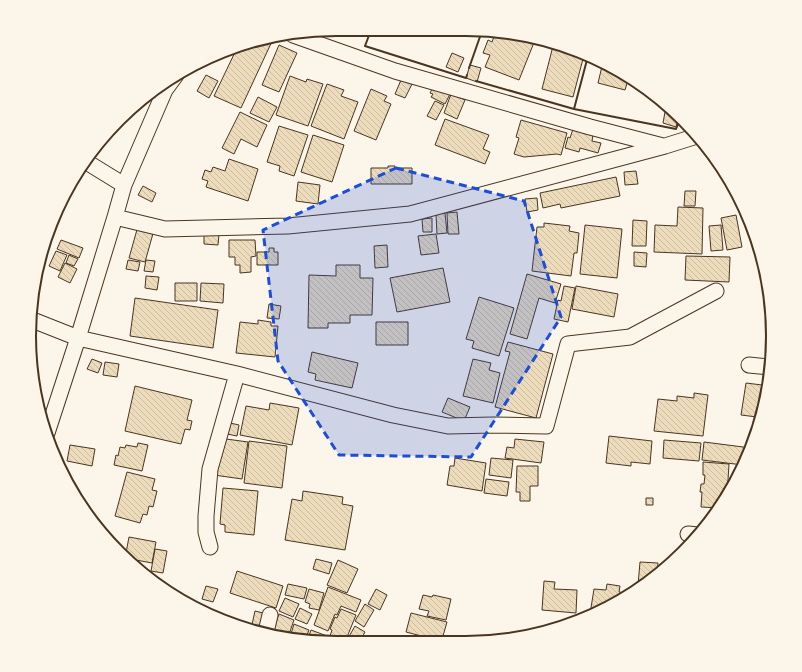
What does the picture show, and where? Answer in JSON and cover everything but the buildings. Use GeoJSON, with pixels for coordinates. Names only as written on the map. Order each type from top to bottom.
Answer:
{"type":"FeatureCollection","features":[{"type":"Feature","properties":{"kind":"street"},"geometry":{"type":"LineString","coordinates":[[303,38],[395,71],[590,127],[665,146]]}},
{"type":"Feature","properties":{"kind":"street"},"geometry":{"type":"LineString","coordinates":[[49,424],[78,338],[124,185],[165,89]]}},
{"type":"Feature","properties":{"kind":"street"},"geometry":{"type":"LineString","coordinates":[[115,216],[166,229],[288,226],[410,214],[692,138]]}},
{"type":"Feature","properties":{"kind":"street"},"geometry":{"type":"LineString","coordinates":[[90,164],[124,185]]}},
{"type":"Feature","properties":{"kind":"street"},"geometry":{"type":"LineString","coordinates":[[37,322],[78,338],[237,374],[393,415],[448,426],[546,426],[568,344],[630,336],[716,290]]}},
{"type":"Feature","properties":{"kind":"street"},"geometry":{"type":"LineString","coordinates":[[749,365],[764,366]]}},
{"type":"Feature","properties":{"kind":"street"},"geometry":{"type":"LineString","coordinates":[[210,547],[206,532],[206,516],[210,469],[237,374]]}},
{"type":"Feature","properties":{"kind":"street"},"geometry":{"type":"LineString","coordinates":[[267,628],[270,615]]}},
{"type":"Feature","properties":{"kind":"highlighted area"},"geometry":{"type":"Polygon","coordinates":[[[396,168],[524,201],[561,317],[471,457],[339,455],[278,361],[263,230],[396,168]]]}},
{"type":"Feature","properties":{"kind":"wall"},"geometry":{"type":"LineString","coordinates":[[369,36],[365,46],[466,78],[467,75]]}},
{"type":"Feature","properties":{"kind":"wall"},"geometry":{"type":"LineString","coordinates":[[469,68],[480,37]]}},
{"type":"Feature","properties":{"kind":"wall"},"geometry":{"type":"LineString","coordinates":[[476,81],[574,109],[587,61]]}},
{"type":"Feature","properties":{"kind":"wall"},"geometry":{"type":"LineString","coordinates":[[574,109],[676,129],[678,124]]}}]}
